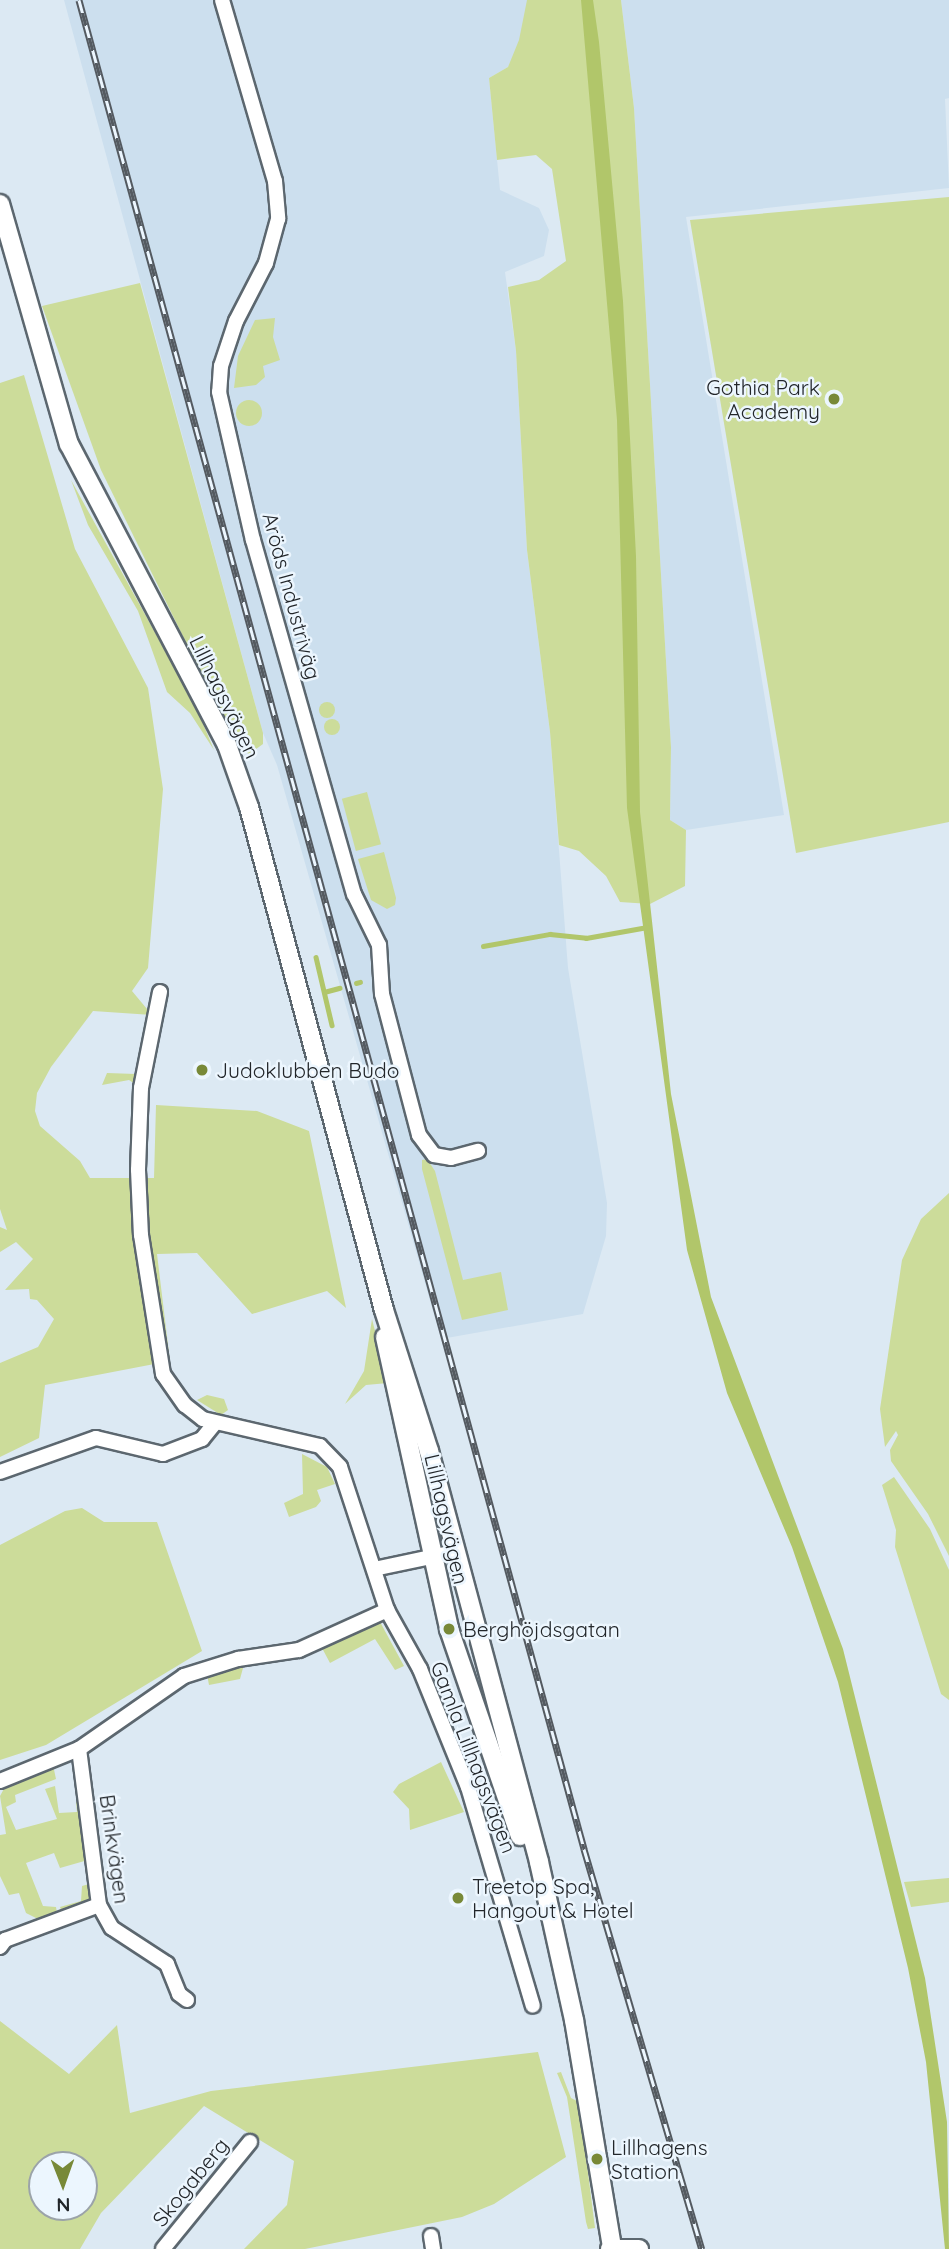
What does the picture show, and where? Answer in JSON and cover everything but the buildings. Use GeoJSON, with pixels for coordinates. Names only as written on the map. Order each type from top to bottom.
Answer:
{"type":"FeatureCollection","features":[{"type":"Feature","properties":{"kind":"street","name":"Aröds Industriväg"},"geometry":{"type":"LineString","coordinates":[[222,0],[275,181],[278,219],[266,263],[229,344],[219,392],[253,540],[350,881],[363,919],[379,944],[382,994],[419,1135],[434,1155],[451,1158],[478,1151]]}},
{"type":"Feature","properties":{"kind":"street","name":"Lillhagsvägen"},"geometry":{"type":"LineString","coordinates":[[0,204],[69,444],[227,744],[244,794],[384,1310],[429,1451],[543,1891],[575,2020],[611,2248],[639,2249]]}},
{"type":"Feature","properties":{"kind":"street","name":"Gamla Lillhagsvägen"},"geometry":{"type":"LineString","coordinates":[[160,992],[141,1088],[141,1235],[163,1374],[185,1405],[214,1424],[307,1442],[330,1452],[355,1501],[387,1609],[420,1670],[468,1787],[533,2006]]}},
{"type":"Feature","properties":{"kind":"street","name":"Lillhagsvägen"},"geometry":{"type":"LineString","coordinates":[[384,1310],[383,1326],[449,1629],[530,1866],[543,1891]]}},
{"type":"Feature","properties":{"kind":"street"},"geometry":{"type":"LineString","coordinates":[[0,1472],[96,1438],[163,1454],[202,1439],[214,1424]]}},
{"type":"Feature","properties":{"kind":"street"},"geometry":{"type":"LineString","coordinates":[[374,1569],[455,1552]]}},
{"type":"Feature","properties":{"kind":"street"},"geometry":{"type":"LineString","coordinates":[[0,1781],[79,1749],[184,1676],[238,1659],[299,1650],[387,1609]]}},
{"type":"Feature","properties":{"kind":"street","name":"Brinkvägen"},"geometry":{"type":"LineString","coordinates":[[79,1749],[99,1905],[112,1928],[167,1964],[179,1994],[187,2000]]}},
{"type":"Feature","properties":{"kind":"street"},"geometry":{"type":"LineString","coordinates":[[0,1947],[5,1940],[99,1905]]}},
{"type":"Feature","properties":{"kind":"street","name":"Skogaberg"},"geometry":{"type":"LineString","coordinates":[[163,2249],[250,2142]]}},
{"type":"Feature","properties":{"kind":"shaded area"},"geometry":{"type":"Polygon","coordinates":[[[64,0],[543,0],[508,67],[489,78],[500,190],[539,208],[549,230],[544,256],[505,272],[516,351],[527,550],[550,732],[568,968],[607,1203],[606,1236],[583,1314],[441,1339],[277,765],[263,733],[64,0]]]}},
{"type":"Feature","properties":{"kind":"shaded area"},"geometry":{"type":"Polygon","coordinates":[[[527,0],[621,0],[634,108],[671,747],[670,820],[686,830],[685,886],[650,904],[620,902],[606,876],[579,851],[559,845],[550,732],[527,550],[516,351],[508,287],[539,280],[566,261],[552,169],[536,155],[497,160],[489,78],[508,67],[519,40],[527,0]]]}},
{"type":"Feature","properties":{"kind":"shaded area"},"geometry":{"type":"Polygon","coordinates":[[[581,0],[593,0],[599,42],[623,301],[636,556],[640,812],[671,1094],[711,1297],[843,1649],[925,1978],[947,2122],[949,2249],[945,2249],[926,2062],[908,1968],[838,1682],[792,1547],[727,1393],[687,1250],[627,808],[617,420],[581,0]]]}},
{"type":"Feature","properties":{"kind":"shaded area"},"geometry":{"type":"Polygon","coordinates":[[[621,0],[949,0],[949,98],[945,99],[949,188],[686,217],[784,815],[686,830],[670,820],[671,747],[634,108],[621,0]]]}},
{"type":"Feature","properties":{"kind":"shaded area","name":"Gothia Park Academy"},"geometry":{"type":"Polygon","coordinates":[[[949,197],[949,822],[796,853],[690,220],[949,197]]]}},
{"type":"Feature","properties":{"kind":"shaded area"},"geometry":{"type":"Polygon","coordinates":[[[140,283],[263,733],[263,744],[249,754],[238,748],[101,470],[42,306],[140,283]]]}},
{"type":"Feature","properties":{"kind":"shaded area"},"geometry":{"type":"Polygon","coordinates":[[[275,318],[273,337],[280,360],[263,366],[265,377],[256,385],[234,388],[238,356],[255,320],[275,318]]]}},
{"type":"Feature","properties":{"kind":"shaded area"},"geometry":{"type":"Polygon","coordinates":[[[24,375],[75,549],[148,688],[163,789],[148,968],[132,991],[152,1015],[93,1011],[51,1067],[37,1093],[35,1111],[40,1126],[80,1161],[90,1178],[154,1178],[156,1105],[257,1111],[309,1131],[346,1308],[327,1291],[252,1314],[197,1253],[157,1254],[170,1361],[45,1385],[39,1438],[0,1457],[0,1363],[38,1347],[54,1319],[37,1300],[30,1299],[29,1289],[5,1290],[33,1259],[16,1242],[0,1252],[0,1227],[7,1230],[0,1209],[0,383],[24,375]]]}},
{"type":"Feature","properties":{"kind":"shaded area"},"geometry":{"type":"Polygon","coordinates":[[[249,400],[258,404],[262,413],[258,422],[249,426],[240,422],[236,413],[240,404],[249,400]]]}},
{"type":"Feature","properties":{"kind":"shaded area"},"geometry":{"type":"Polygon","coordinates":[[[71,480],[196,707],[214,750],[190,713],[167,692],[138,611],[88,525],[71,480]]]}},
{"type":"Feature","properties":{"kind":"shaded area"},"geometry":{"type":"Polygon","coordinates":[[[324,702],[330,702],[335,710],[333,716],[324,718],[319,713],[319,707],[324,702]]]}},
{"type":"Feature","properties":{"kind":"shaded area"},"geometry":{"type":"Polygon","coordinates":[[[332,719],[338,721],[338,733],[332,735],[326,733],[324,727],[326,721],[332,719]]]}},
{"type":"Feature","properties":{"kind":"shaded area"},"geometry":{"type":"Polygon","coordinates":[[[367,792],[381,844],[356,851],[342,799],[367,792]]]}},
{"type":"Feature","properties":{"kind":"shaded area"},"geometry":{"type":"Polygon","coordinates":[[[384,852],[396,898],[395,905],[387,909],[371,900],[358,859],[384,852]]]}},
{"type":"Feature","properties":{"kind":"shaded area"},"geometry":{"type":"Polygon","coordinates":[[[107,1073],[136,1074],[135,1084],[129,1080],[102,1085],[107,1073]]]}},
{"type":"Feature","properties":{"kind":"shaded area"},"geometry":{"type":"Polygon","coordinates":[[[427,1159],[435,1171],[463,1280],[501,1272],[508,1310],[462,1320],[422,1169],[422,1160],[427,1159]]]}},
{"type":"Feature","properties":{"kind":"shaded area"},"geometry":{"type":"Polygon","coordinates":[[[949,1193],[949,1556],[928,1514],[891,1461],[890,1450],[898,1435],[896,1431],[885,1447],[880,1409],[902,1260],[921,1219],[949,1193]]]}},
{"type":"Feature","properties":{"kind":"shaded area"},"geometry":{"type":"Polygon","coordinates":[[[372,1319],[388,1383],[366,1385],[345,1404],[364,1371],[372,1319]]]}},
{"type":"Feature","properties":{"kind":"shaded area"},"geometry":{"type":"Polygon","coordinates":[[[207,1395],[224,1399],[228,1410],[221,1415],[197,1400],[207,1395]]]}},
{"type":"Feature","properties":{"kind":"shaded area"},"geometry":{"type":"Polygon","coordinates":[[[302,1454],[327,1467],[335,1484],[317,1490],[321,1501],[316,1507],[289,1517],[284,1503],[303,1494],[302,1454]]]}},
{"type":"Feature","properties":{"kind":"shaded area"},"geometry":{"type":"Polygon","coordinates":[[[894,1477],[930,1529],[949,1570],[949,1700],[941,1694],[895,1547],[896,1530],[882,1485],[894,1477]]]}},
{"type":"Feature","properties":{"kind":"shaded area"},"geometry":{"type":"Polygon","coordinates":[[[82,1508],[104,1522],[157,1522],[202,1651],[46,1745],[0,1760],[0,1545],[65,1511],[82,1508]]]}},
{"type":"Feature","properties":{"kind":"shaded area"},"geometry":{"type":"Polygon","coordinates":[[[379,1620],[404,1666],[395,1670],[375,1639],[330,1663],[322,1648],[379,1620]]]}},
{"type":"Feature","properties":{"kind":"shaded area"},"geometry":{"type":"Polygon","coordinates":[[[239,1666],[243,1668],[240,1679],[209,1685],[207,1674],[239,1666]]]}},
{"type":"Feature","properties":{"kind":"shaded area"},"geometry":{"type":"Polygon","coordinates":[[[441,1762],[464,1812],[410,1830],[409,1809],[393,1792],[399,1784],[441,1762]]]}},
{"type":"Feature","properties":{"kind":"shaded area"},"geometry":{"type":"Polygon","coordinates":[[[53,1765],[56,1779],[15,1795],[16,1802],[6,1807],[16,1830],[57,1819],[45,1789],[55,1786],[59,1813],[77,1812],[76,1802],[83,1800],[88,1860],[60,1868],[54,1853],[26,1863],[43,1906],[56,1907],[57,1913],[38,1919],[26,1913],[19,1893],[9,1895],[0,1876],[0,1835],[6,1834],[0,1796],[6,1785],[53,1765]]]}},
{"type":"Feature","properties":{"kind":"shaded area"},"geometry":{"type":"Polygon","coordinates":[[[949,1878],[949,1902],[911,1907],[904,1882],[949,1878]]]}},
{"type":"Feature","properties":{"kind":"shaded area"},"geometry":{"type":"Polygon","coordinates":[[[89,1884],[93,1895],[86,1905],[62,1912],[60,1907],[81,1901],[82,1886],[89,1884]]]}},
{"type":"Feature","properties":{"kind":"shaded area"},"geometry":{"type":"Polygon","coordinates":[[[0,2021],[69,2074],[117,2025],[130,2113],[211,2091],[538,2052],[566,2157],[494,2204],[462,2217],[305,2249],[244,2249],[287,2205],[294,2161],[204,2106],[98,2218],[98,2151],[28,2151],[28,2221],[96,2221],[80,2249],[0,2249],[0,2021]]]}},
{"type":"Feature","properties":{"kind":"shaded area"},"geometry":{"type":"Polygon","coordinates":[[[561,2072],[571,2098],[579,2102],[595,2228],[588,2229],[586,2222],[567,2097],[557,2073],[561,2072]]]}},
{"type":"Feature","properties":{"kind":"waterway"},"geometry":{"type":"LineString","coordinates":[[483,946],[550,934],[586,938],[647,927]]}},
{"type":"Feature","properties":{"kind":"waterway"},"geometry":{"type":"LineString","coordinates":[[316,957],[332,1025]]}},
{"type":"Feature","properties":{"kind":"waterway"},"geometry":{"type":"LineString","coordinates":[[356,983],[360,982]]}},
{"type":"Feature","properties":{"kind":"waterway"},"geometry":{"type":"LineString","coordinates":[[324,992],[339,988]]}},
{"type":"Feature","properties":{"kind":"railway"},"geometry":{"type":"LineString","coordinates":[[79,0],[584,1849],[702,2249]]}},
{"type":"Feature","properties":{"kind":"place","name":"Gothia Park Academy"},"geometry":{"type":"Point","coordinates":[834,399]}},
{"type":"Feature","properties":{"kind":"place","name":"Judoklubben Budo"},"geometry":{"type":"Point","coordinates":[202,1070]}},
{"type":"Feature","properties":{"kind":"place","name":"Berghöjdsgatan"},"geometry":{"type":"Point","coordinates":[449,1629]}},
{"type":"Feature","properties":{"kind":"place","name":"Treetop Spa, Hangout & Hotel"},"geometry":{"type":"Point","coordinates":[458,1898]}},
{"type":"Feature","properties":{"kind":"place","name":"Lillhagens Station"},"geometry":{"type":"Point","coordinates":[597,2159]}}]}
